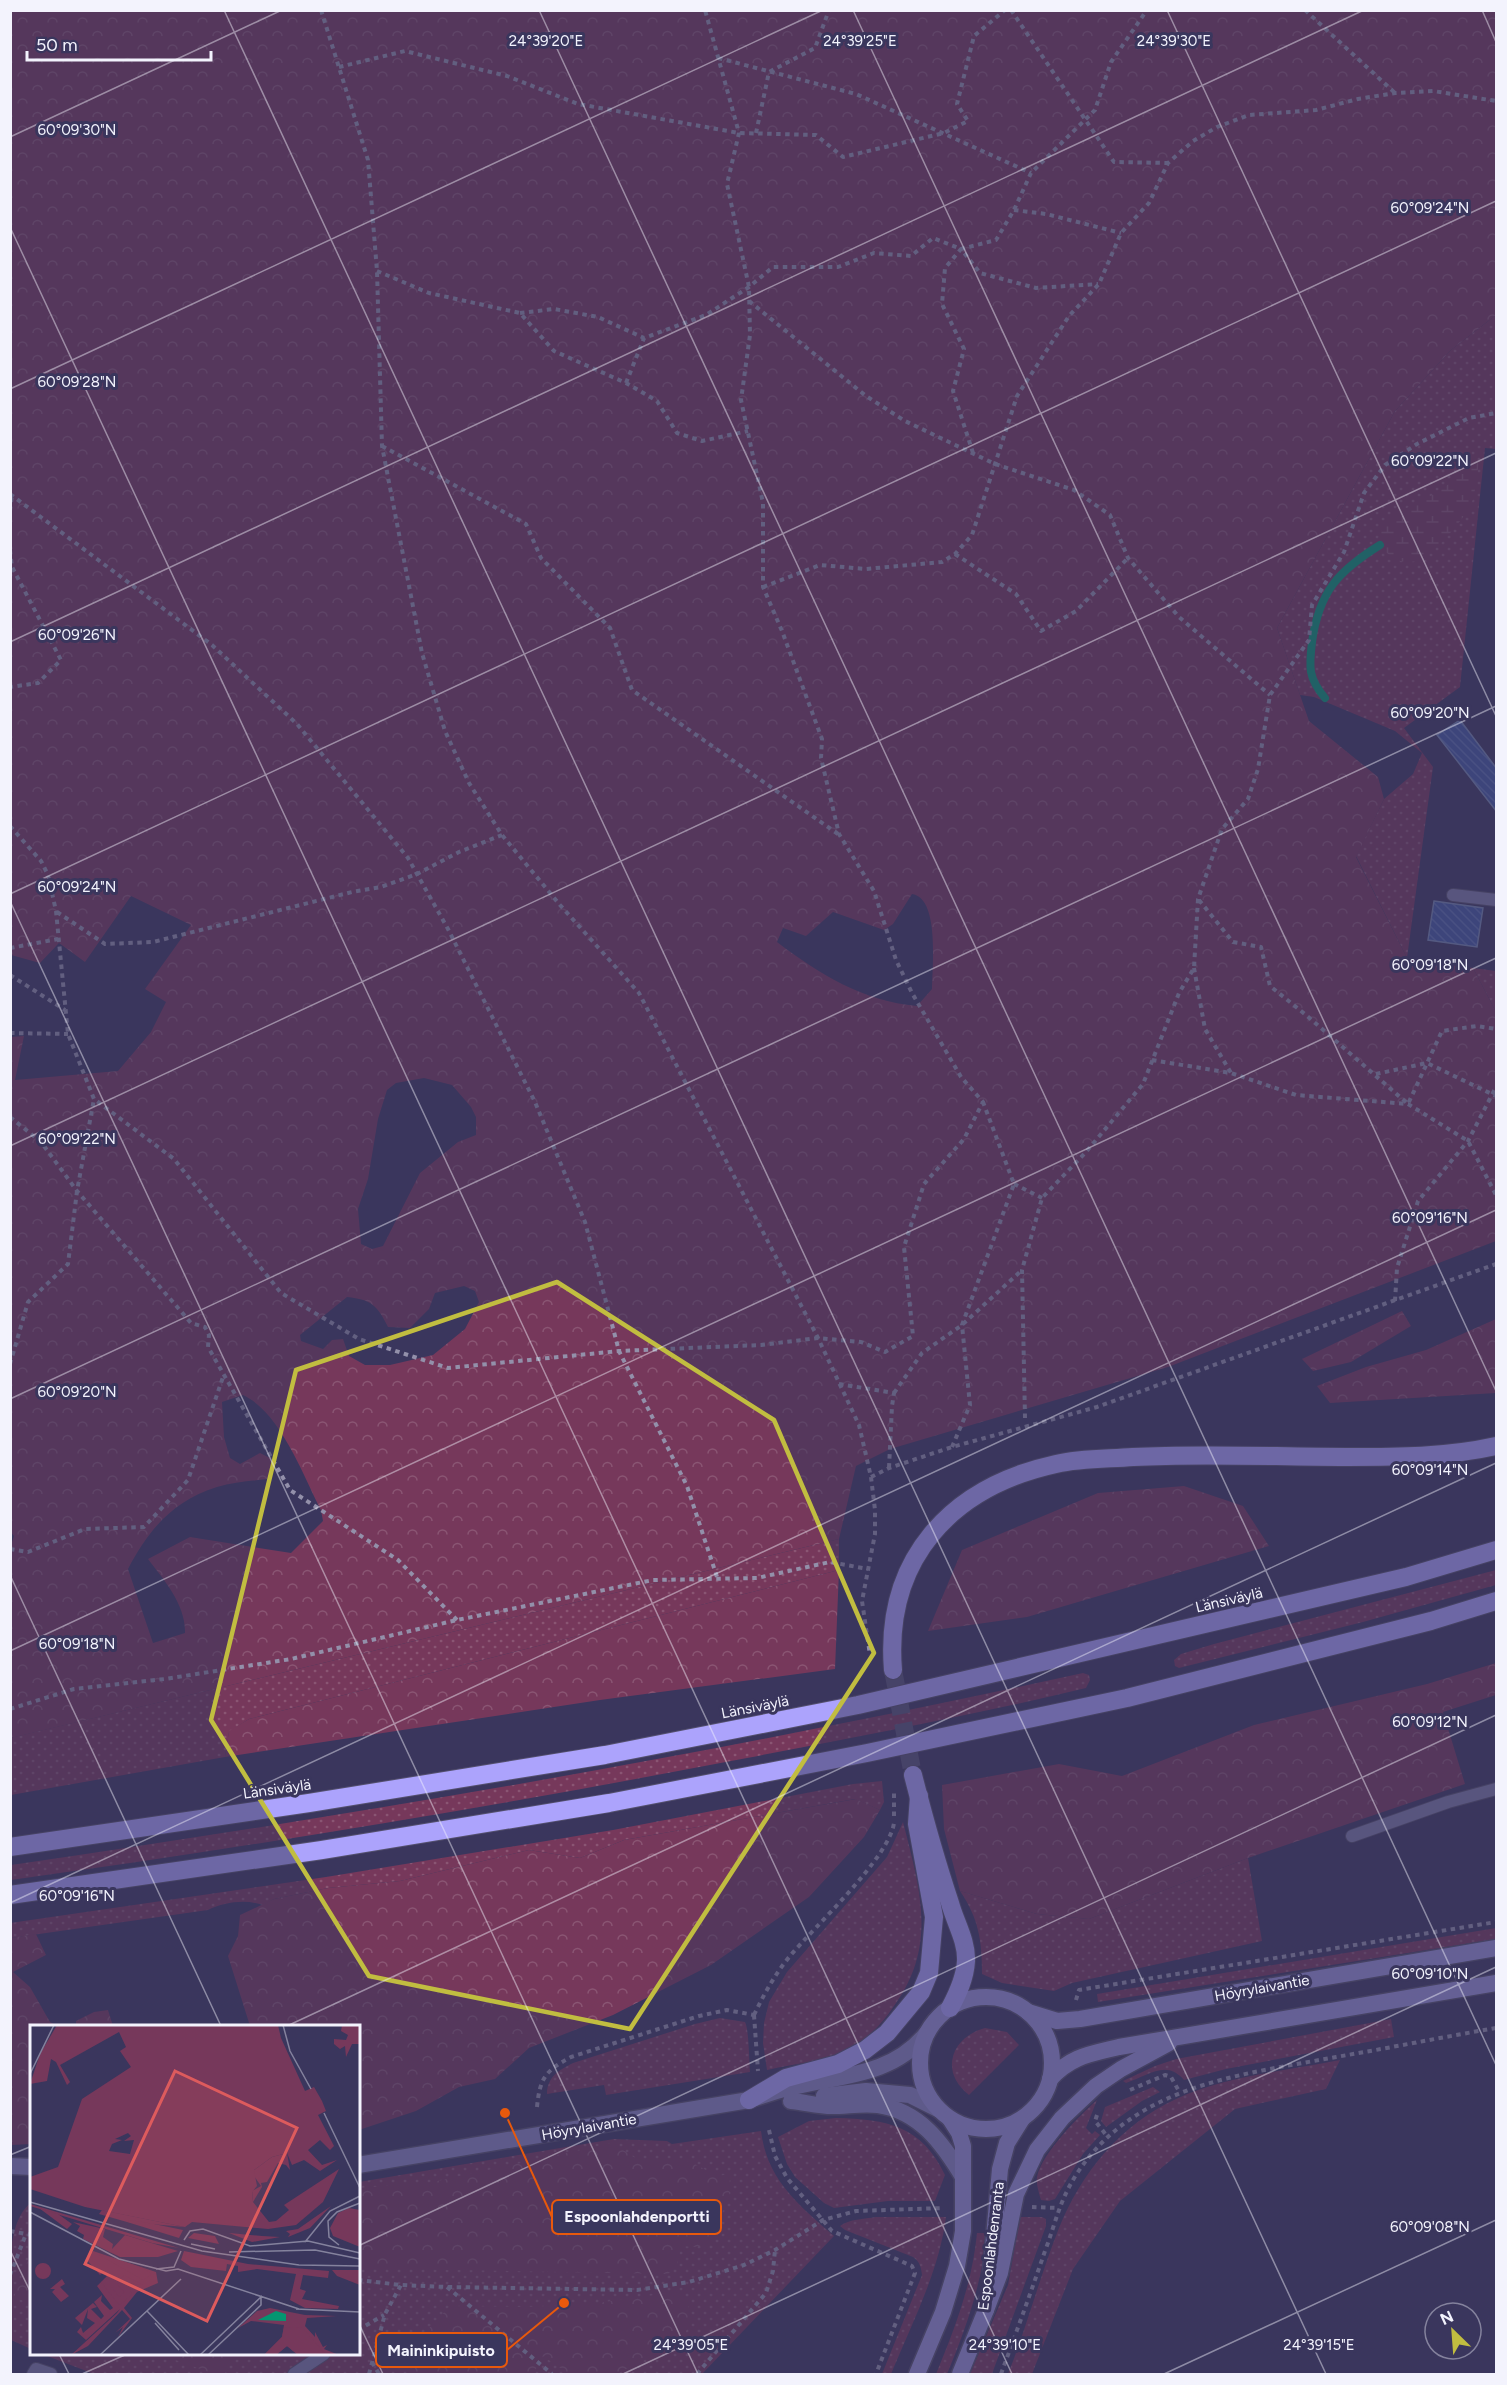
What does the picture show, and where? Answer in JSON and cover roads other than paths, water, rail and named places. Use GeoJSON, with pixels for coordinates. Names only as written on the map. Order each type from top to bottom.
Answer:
{"type":"FeatureCollection","features":[{"type":"Feature","properties":{"kind":"highway"},"geometry":{"type":"LineString","coordinates":[[892,1670],[891,1646],[896,1603],[917,1554],[938,1526],[967,1500],[1000,1482],[1032,1470],[1076,1461],[1176,1455],[1401,1457],[1455,1453],[1497,1446]]}},
{"type":"Feature","properties":{"kind":"highway"},"geometry":{"type":"LineString","coordinates":[[1406,1577],[1497,1539]]}},
{"type":"Feature","properties":{"kind":"highway","name":"Länsiväylä"},"geometry":{"type":"LineString","coordinates":[[10,1847],[605,1755],[940,1687],[1406,1577],[1497,1550]]}},
{"type":"Feature","properties":{"kind":"highway"},"geometry":{"type":"LineString","coordinates":[[10,1895],[321,1850],[609,1803],[867,1753],[1127,1698],[1431,1621],[1497,1601]]}},
{"type":"Feature","properties":{"kind":"highway"},"geometry":{"type":"LineString","coordinates":[[913,1775],[964,1943],[966,1959],[964,1975],[950,2008]]}},
{"type":"Feature","properties":{"kind":"highway"},"geometry":{"type":"LineString","coordinates":[[749,2100],[786,2078],[838,2064],[865,2050],[888,2033],[921,1992],[929,1973],[934,1917],[917,1824],[919,1796]]}},
{"type":"Feature","properties":{"kind":"main road","name":"Höyrylaivantie"},"geometry":{"type":"LineString","coordinates":[[1028,2012],[1057,2021],[1080,2019],[1497,1948]]}},
{"type":"Feature","properties":{"kind":"main road"},"geometry":{"type":"LineString","coordinates":[[1050,2079],[1061,2066],[1073,2059],[1119,2047],[1497,1983]]}},
{"type":"Feature","properties":{"kind":"main road"},"geometry":{"type":"LineString","coordinates":[[989,1997],[1010,2001],[1028,2012],[1041,2025],[1049,2042],[1052,2061],[1050,2079],[1044,2095],[1035,2108],[1022,2119],[1004,2127],[985,2129],[967,2127],[944,2114],[929,2096],[922,2081],[920,2066],[921,2050],[926,2034],[936,2020],[950,2008],[968,1999],[989,1997]]}},
{"type":"Feature","properties":{"kind":"main road","name":"Höyrylaivantie"},"geometry":{"type":"LineString","coordinates":[[360,2165],[749,2100],[788,2088],[864,2073],[899,2060],[914,2049],[926,2034]]}},
{"type":"Feature","properties":{"kind":"main road"},"geometry":{"type":"LineString","coordinates":[[986,2310],[1000,2273],[1016,2194],[1037,2150],[1062,2118],[1096,2086],[1121,2069],[1183,2035]]}},
{"type":"Feature","properties":{"kind":"main road","name":"Höyrylaivantie"},"geometry":{"type":"LineString","coordinates":[[749,2100],[790,2100],[866,2091],[910,2096],[944,2114]]}},
{"type":"Feature","properties":{"kind":"main road"},"geometry":{"type":"LineString","coordinates":[[790,2100],[831,2106],[879,2105],[894,2109],[915,2119],[931,2131],[963,2178]]}},
{"type":"Feature","properties":{"kind":"main road","name":"Espoonlahdenranta"},"geometry":{"type":"LineString","coordinates":[[917,2374],[943,2312],[957,2266],[963,2231],[963,2146],[959,2133],[944,2114]]}},
{"type":"Feature","properties":{"kind":"main road","name":"Espoonlahdenranta"},"geometry":{"type":"LineString","coordinates":[[960,2374],[986,2310],[1000,2169],[1007,2142],[1022,2119]]}},
{"type":"Feature","properties":{"kind":"main road"},"geometry":{"type":"LineString","coordinates":[[10,2166],[30,2167]]}},
{"type":"Feature","properties":{"kind":"lane"},"geometry":{"type":"LineString","coordinates":[[1453,895],[1497,900]]}},
{"type":"Feature","properties":{"kind":"lane"},"geometry":{"type":"LineString","coordinates":[[1352,1836],[1448,1802],[1497,1789]]}},
{"type":"Feature","properties":{"kind":"lane"},"geometry":{"type":"LineString","coordinates":[[294,2374],[322,2355]]}},
{"type":"Feature","properties":{"kind":"lane"},"geometry":{"type":"LineString","coordinates":[[33,2374],[36,2369],[51,2374]]}},
{"type":"Feature","properties":{"kind":"waterway"},"geometry":{"type":"LineString","coordinates":[[1325,698],[1315,684],[1310,665],[1315,625],[1320,609],[1333,584],[1342,574],[1380,545]]}},
{"type":"Feature","properties":{"kind":"tunnel"},"geometry":{"type":"LineString","coordinates":[[893,1670],[913,1775]]}},
{"type":"Feature","properties":{"kind":"place","name":"Espoonlahdenportti"},"geometry":{"type":"Point","coordinates":[505,2113]}},
{"type":"Feature","properties":{"kind":"place","name":"Maininkipuisto"},"geometry":{"type":"Point","coordinates":[564,2303]}}]}
